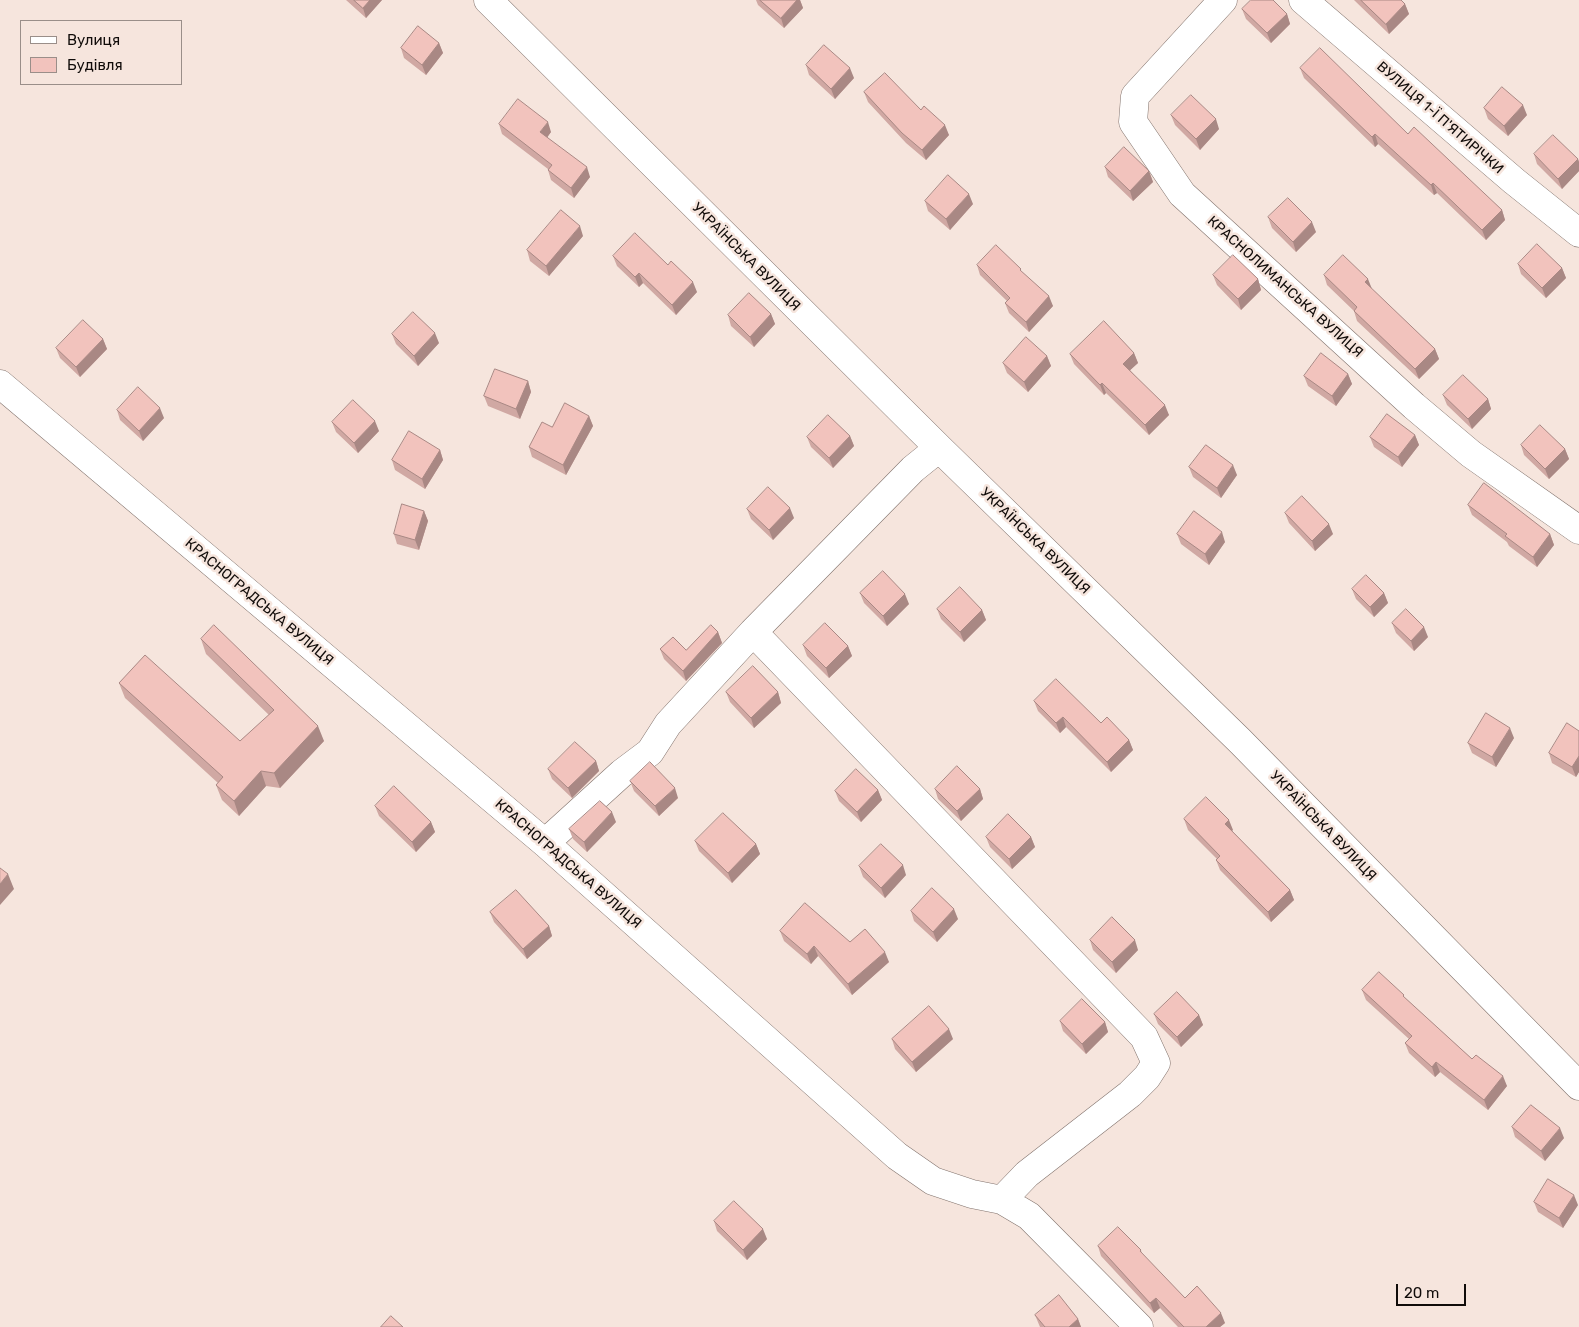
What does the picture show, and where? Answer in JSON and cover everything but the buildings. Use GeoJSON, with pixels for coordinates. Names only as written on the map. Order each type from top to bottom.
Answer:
{"type":"FeatureCollection","features":[{"type":"Feature","properties":{"kind":"street","name":"УКРАЇНСЬКА ВУЛИЦЯ"},"geometry":{"type":"LineString","coordinates":[[488,0],[939,448],[1240,741],[1579,1086]]}},
{"type":"Feature","properties":{"kind":"street","name":"КРАСНОЛИМАНСЬКА ВУЛИЦЯ"},"geometry":{"type":"LineString","coordinates":[[1223,0],[1135,96],[1133,122],[1182,194],[1414,406],[1464,448],[1523,492],[1579,530]]}},
{"type":"Feature","properties":{"kind":"street","name":"ВУЛИЦЯ 1-Ї П'ЯТИРІЧКИ"},"geometry":{"type":"LineString","coordinates":[[1302,0],[1514,181],[1579,233]]}},
{"type":"Feature","properties":{"kind":"street","name":"КРАСНОГРАДСЬКА ВУЛИЦЯ"},"geometry":{"type":"LineString","coordinates":[[0,384],[546,843],[897,1156],[932,1181],[972,1194],[1002,1200],[1029,1216],[1140,1327]]}},
{"type":"Feature","properties":{"kind":"street"},"geometry":{"type":"LineString","coordinates":[[546,843],[622,773],[650,752],[668,724],[753,632],[913,469],[939,448]]}},
{"type":"Feature","properties":{"kind":"street"},"geometry":{"type":"LineString","coordinates":[[753,632],[1144,1037],[1156,1063],[1147,1077],[1130,1094],[1027,1174],[1002,1200]]}}]}
